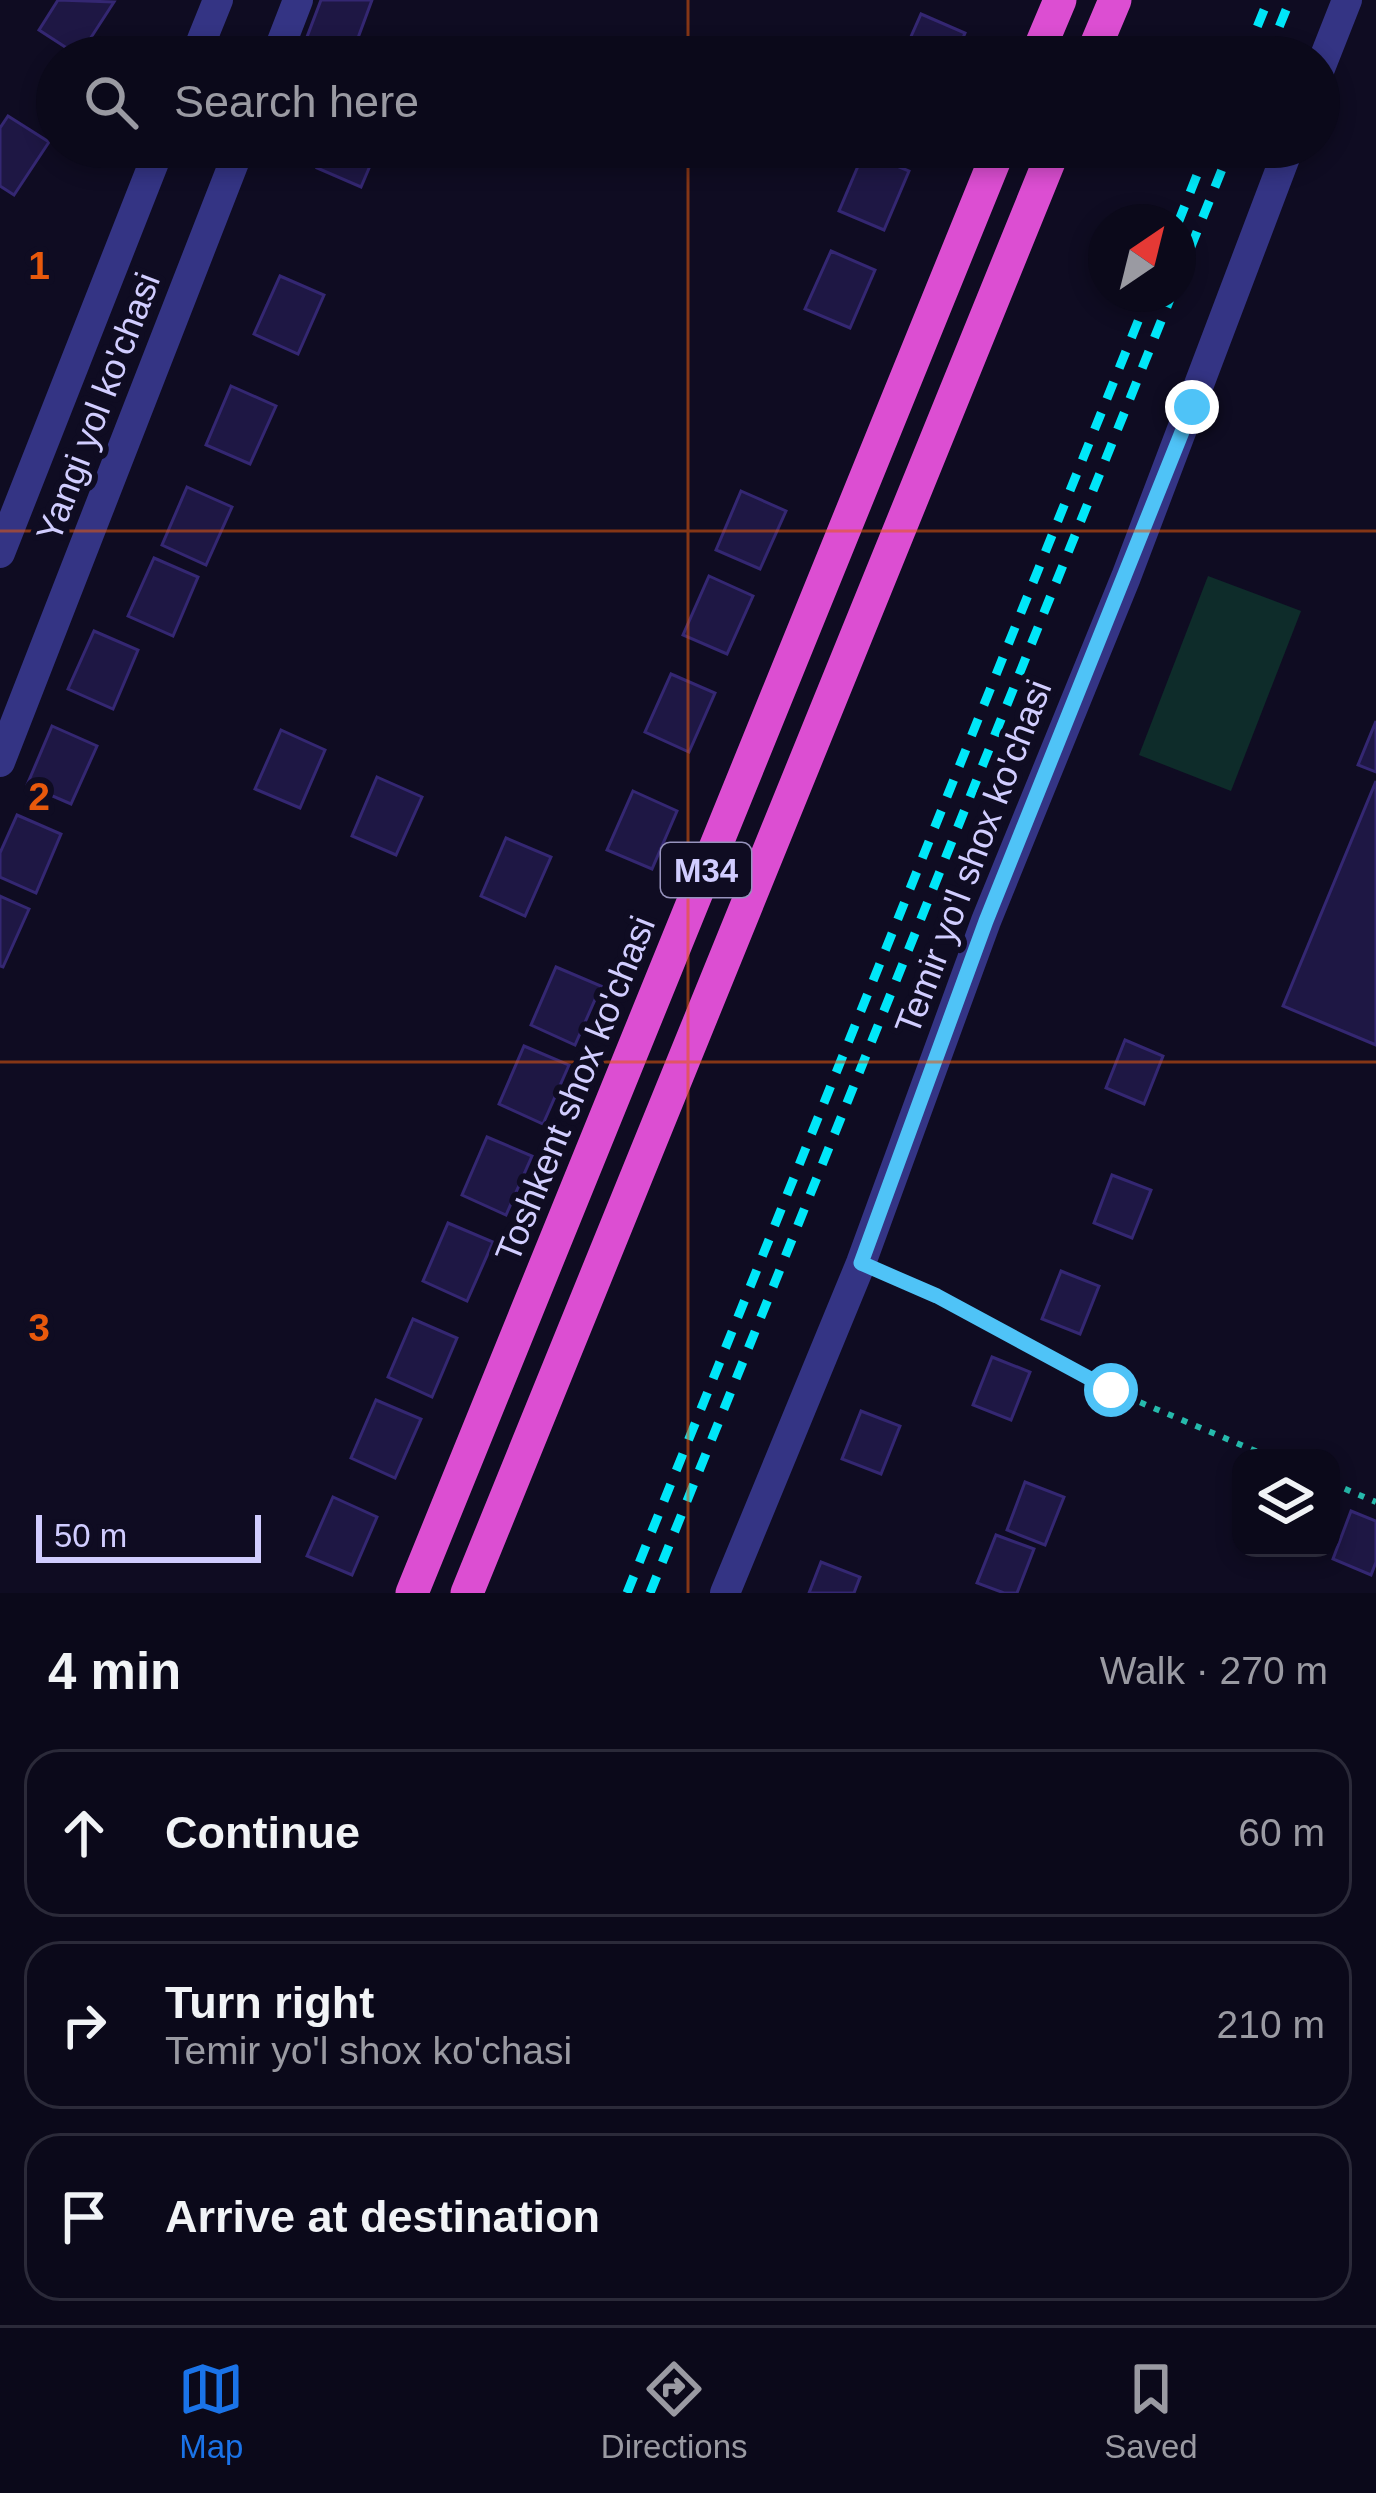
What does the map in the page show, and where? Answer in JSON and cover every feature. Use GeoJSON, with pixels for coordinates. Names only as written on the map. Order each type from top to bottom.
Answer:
{"type":"FeatureCollection","features":[{"type":"Feature","properties":{"kind":"highway"},"geometry":{"type":"LineString","coordinates":[[1045,36],[1060,0]]}},
{"type":"Feature","properties":{"kind":"highway"},"geometry":{"type":"LineString","coordinates":[[1099,36],[1114,0]]}},
{"type":"Feature","properties":{"kind":"highway","name":"Toshkent shox ko'chasi"},"geometry":{"type":"LineString","coordinates":[[412,1593],[991,168]]}},
{"type":"Feature","properties":{"kind":"highway","name":"M34"},"geometry":{"type":"LineString","coordinates":[[467,1593],[1045,168]]}},
{"type":"Feature","properties":{"kind":"street"},"geometry":{"type":"LineString","coordinates":[[203,36],[218,0]]}},
{"type":"Feature","properties":{"kind":"street"},"geometry":{"type":"LineString","coordinates":[[283,36],[298,0]]}},
{"type":"Feature","properties":{"kind":"street"},"geometry":{"type":"LineString","coordinates":[[1333,36],[1347,0]]}},
{"type":"Feature","properties":{"kind":"street"},"geometry":{"type":"LineString","coordinates":[[0,553],[152,168]]}},
{"type":"Feature","properties":{"kind":"street","name":"Yangi yol ko'chasi"},"geometry":{"type":"LineString","coordinates":[[0,762],[232,168]]}},
{"type":"Feature","properties":{"kind":"street","name":"Temir yo'l shox ko'chasi"},"geometry":{"type":"LineString","coordinates":[[725,1593],[861,1263],[986,921],[1126,578],[1281,168]]}},
{"type":"Feature","properties":{"kind":"path"},"geometry":{"type":"LineString","coordinates":[[861,1263],[937,1296],[1111,1390],[1251,1449]]}},
{"type":"Feature","properties":{"kind":"path"},"geometry":{"type":"LineString","coordinates":[[1340,1487],[1376,1502]]}},
{"type":"Feature","properties":{"kind":"green space"},"geometry":{"type":"Polygon","coordinates":[[[1208,576],[1301,611],[1231,791],[1139,755],[1208,576]]]}},
{"type":"Feature","properties":{"kind":"building"},"geometry":{"type":"Polygon","coordinates":[[[58,0],[114,2],[92,36],[48,36],[39,30],[58,0]]]}},
{"type":"Feature","properties":{"kind":"building"},"geometry":{"type":"Polygon","coordinates":[[[321,0],[372,0],[359,36],[307,36],[321,0]]]}},
{"type":"Feature","properties":{"kind":"building"},"geometry":{"type":"Polygon","coordinates":[[[921,14],[965,33],[964,36],[911,36],[921,14]]]}},
{"type":"Feature","properties":{"kind":"building"},"geometry":{"type":"Polygon","coordinates":[[[8,116],[36,134],[36,162],[14,195],[0,186],[0,128],[8,116]]]}},
{"type":"Feature","properties":{"kind":"building"},"geometry":{"type":"Polygon","coordinates":[[[317,168],[369,168],[361,187],[317,168]]]}},
{"type":"Feature","properties":{"kind":"building"},"geometry":{"type":"Polygon","coordinates":[[[857,168],[909,171],[884,230],[839,211],[857,168]]]}},
{"type":"Feature","properties":{"kind":"building"},"geometry":{"type":"Polygon","coordinates":[[[831,251],[875,270],[850,328],[805,309],[831,251]]]}},
{"type":"Feature","properties":{"kind":"building"},"geometry":{"type":"Polygon","coordinates":[[[280,276],[324,295],[298,354],[254,334],[280,276]]]}},
{"type":"Feature","properties":{"kind":"building"},"geometry":{"type":"Polygon","coordinates":[[[231,386],[276,406],[250,464],[206,445],[231,386]]]}},
{"type":"Feature","properties":{"kind":"building"},"geometry":{"type":"Polygon","coordinates":[[[187,487],[232,507],[206,565],[162,545],[187,487]]]}},
{"type":"Feature","properties":{"kind":"building"},"geometry":{"type":"Polygon","coordinates":[[[741,491],[786,511],[760,569],[716,550],[741,491]]]}},
{"type":"Feature","properties":{"kind":"building"},"geometry":{"type":"Polygon","coordinates":[[[154,558],[198,577],[173,636],[128,616],[154,558]]]}},
{"type":"Feature","properties":{"kind":"building"},"geometry":{"type":"Polygon","coordinates":[[[709,576],[753,596],[727,654],[683,635],[709,576]]]}},
{"type":"Feature","properties":{"kind":"building"},"geometry":{"type":"Polygon","coordinates":[[[94,631],[138,650],[113,709],[68,689],[94,631]]]}},
{"type":"Feature","properties":{"kind":"building"},"geometry":{"type":"Polygon","coordinates":[[[671,674],[715,693],[689,752],[645,732],[671,674]]]}},
{"type":"Feature","properties":{"kind":"building"},"geometry":{"type":"Polygon","coordinates":[[[1376,721],[1376,772],[1358,765],[1376,721]]]}},
{"type":"Feature","properties":{"kind":"building"},"geometry":{"type":"Polygon","coordinates":[[[52,726],[97,746],[71,804],[27,785],[52,726]]]}},
{"type":"Feature","properties":{"kind":"building"},"geometry":{"type":"Polygon","coordinates":[[[281,730],[325,750],[300,808],[255,789],[281,730]]]}},
{"type":"Feature","properties":{"kind":"building"},"geometry":{"type":"Polygon","coordinates":[[[377,777],[422,797],[396,855],[352,836],[377,777]]]}},
{"type":"Feature","properties":{"kind":"building"},"geometry":{"type":"Polygon","coordinates":[[[1376,781],[1376,1045],[1283,1006],[1376,781]]]}},
{"type":"Feature","properties":{"kind":"building"},"geometry":{"type":"Polygon","coordinates":[[[633,791],[677,811],[652,869],[607,850],[633,791]]]}},
{"type":"Feature","properties":{"kind":"building"},"geometry":{"type":"Polygon","coordinates":[[[17,815],[61,834],[36,893],[0,877],[0,853],[17,815]]]}},
{"type":"Feature","properties":{"kind":"building"},"geometry":{"type":"Polygon","coordinates":[[[506,838],[551,857],[525,916],[481,896],[506,838]]]}},
{"type":"Feature","properties":{"kind":"building"},"geometry":{"type":"Polygon","coordinates":[[[0,896],[29,909],[3,967],[0,966],[0,896]]]}},
{"type":"Feature","properties":{"kind":"building"},"geometry":{"type":"Polygon","coordinates":[[[556,967],[601,986],[575,1045],[531,1025],[556,967]]]}},
{"type":"Feature","properties":{"kind":"building"},"geometry":{"type":"Polygon","coordinates":[[[1125,1040],[1163,1056],[1144,1104],[1106,1088],[1125,1040]]]}},
{"type":"Feature","properties":{"kind":"building"},"geometry":{"type":"Polygon","coordinates":[[[524,1046],[569,1065],[543,1124],[499,1104],[524,1046]]]}},
{"type":"Feature","properties":{"kind":"building"},"geometry":{"type":"Polygon","coordinates":[[[487,1137],[532,1156],[506,1215],[462,1195],[487,1137]]]}},
{"type":"Feature","properties":{"kind":"building"},"geometry":{"type":"Polygon","coordinates":[[[1112,1175],[1151,1190],[1132,1238],[1094,1223],[1112,1175]]]}},
{"type":"Feature","properties":{"kind":"building"},"geometry":{"type":"Polygon","coordinates":[[[448,1223],[493,1242],[467,1301],[423,1281],[448,1223]]]}},
{"type":"Feature","properties":{"kind":"building"},"geometry":{"type":"Polygon","coordinates":[[[1061,1271],[1099,1286],[1080,1334],[1042,1319],[1061,1271]]]}},
{"type":"Feature","properties":{"kind":"building"},"geometry":{"type":"Polygon","coordinates":[[[413,1319],[457,1338],[432,1397],[388,1377],[413,1319]]]}},
{"type":"Feature","properties":{"kind":"building"},"geometry":{"type":"Polygon","coordinates":[[[992,1357],[1030,1372],[1011,1420],[973,1405],[992,1357]]]}},
{"type":"Feature","properties":{"kind":"building"},"geometry":{"type":"Polygon","coordinates":[[[376,1400],[421,1419],[395,1478],[351,1458],[376,1400]]]}},
{"type":"Feature","properties":{"kind":"building"},"geometry":{"type":"Polygon","coordinates":[[[861,1411],[900,1426],[881,1474],[842,1459],[861,1411]]]}},
{"type":"Feature","properties":{"kind":"building"},"geometry":{"type":"Polygon","coordinates":[[[1025,1482],[1064,1497],[1045,1545],[1007,1530],[1025,1482]]]}},
{"type":"Feature","properties":{"kind":"building"},"geometry":{"type":"Polygon","coordinates":[[[333,1497],[377,1517],[352,1575],[307,1556],[333,1497]]]}},
{"type":"Feature","properties":{"kind":"building"},"geometry":{"type":"Polygon","coordinates":[[[1351,1511],[1376,1521],[1376,1562],[1371,1575],[1333,1559],[1340,1557],[1340,1540],[1351,1511]]]}},
{"type":"Feature","properties":{"kind":"building"},"geometry":{"type":"Polygon","coordinates":[[[996,1535],[1034,1549],[1017,1593],[977,1583],[996,1535]]]}},
{"type":"Feature","properties":{"kind":"building"},"geometry":{"type":"Polygon","coordinates":[[[821,1562],[860,1577],[854,1593],[809,1593],[821,1562]]]}},
{"type":"Feature","properties":{"kind":"railway"},"geometry":{"type":"LineString","coordinates":[[1253,36],[1268,0]]}},
{"type":"Feature","properties":{"kind":"railway"},"geometry":{"type":"LineString","coordinates":[[1275,36],[1290,0]]}},
{"type":"Feature","properties":{"kind":"railway"},"geometry":{"type":"LineString","coordinates":[[1186,204],[1200,168]]}},
{"type":"Feature","properties":{"kind":"railway"},"geometry":{"type":"LineString","coordinates":[[1196,234],[1223,168]]}},
{"type":"Feature","properties":{"kind":"railway"},"geometry":{"type":"LineString","coordinates":[[627,1593],[1142,312]]}},
{"type":"Feature","properties":{"kind":"railway"},"geometry":{"type":"LineString","coordinates":[[650,1593],[1165,312]]}},
{"type":"Feature","properties":{"kind":"route"},"geometry":{"type":"LineString","coordinates":[[1111,1390],[937,1296],[861,1263],[986,921],[1192,407]]}}]}
